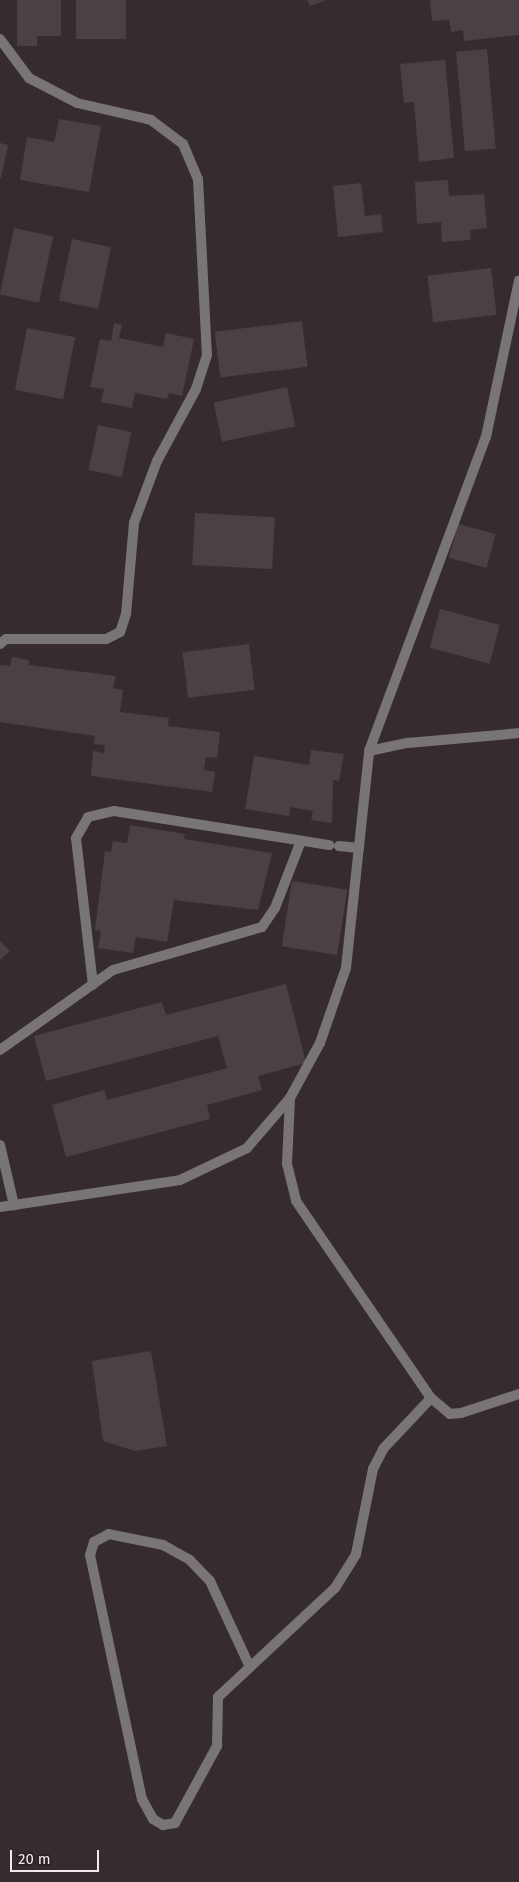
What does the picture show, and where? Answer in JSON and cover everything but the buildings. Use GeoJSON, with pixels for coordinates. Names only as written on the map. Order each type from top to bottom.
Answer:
{"type":"FeatureCollection","features":[{"type":"Feature","properties":{"kind":"street"},"geometry":{"type":"LineString","coordinates":[[0,39],[29,78],[77,103],[151,120],[183,144],[198,179],[207,355],[196,389],[157,461],[134,523],[126,614],[120,632],[106,639],[6,639],[0,644]]}},
{"type":"Feature","properties":{"kind":"street"},"geometry":{"type":"LineString","coordinates":[[0,1207],[180,1180],[246,1148],[290,1098],[320,1043],[346,968],[369,751],[486,437],[519,280]]}},
{"type":"Feature","properties":{"kind":"street"},"geometry":{"type":"LineString","coordinates":[[369,751],[408,743],[519,733]]}},
{"type":"Feature","properties":{"kind":"street"},"geometry":{"type":"LineString","coordinates":[[93,985],[76,838],[88,817],[114,811],[301,842],[359,848]]}},
{"type":"Feature","properties":{"kind":"street"},"geometry":{"type":"LineString","coordinates":[[0,1050],[93,985],[141,959],[262,927],[275,908],[301,842]]}},
{"type":"Feature","properties":{"kind":"street"},"geometry":{"type":"LineString","coordinates":[[290,1098],[287,1164],[296,1201],[431,1398],[450,1414],[461,1413],[519,1394]]}},
{"type":"Feature","properties":{"kind":"street"},"geometry":{"type":"LineString","coordinates":[[0,1145],[14,1205]]}},
{"type":"Feature","properties":{"kind":"street"},"geometry":{"type":"LineString","coordinates":[[249,1665],[210,1581],[190,1560],[163,1545],[99,1535],[90,1555],[142,1799],[146,1810],[163,1825],[175,1824],[217,1746],[218,1697],[249,1665],[335,1588],[356,1554],[373,1469],[384,1449],[431,1398]]}}]}
